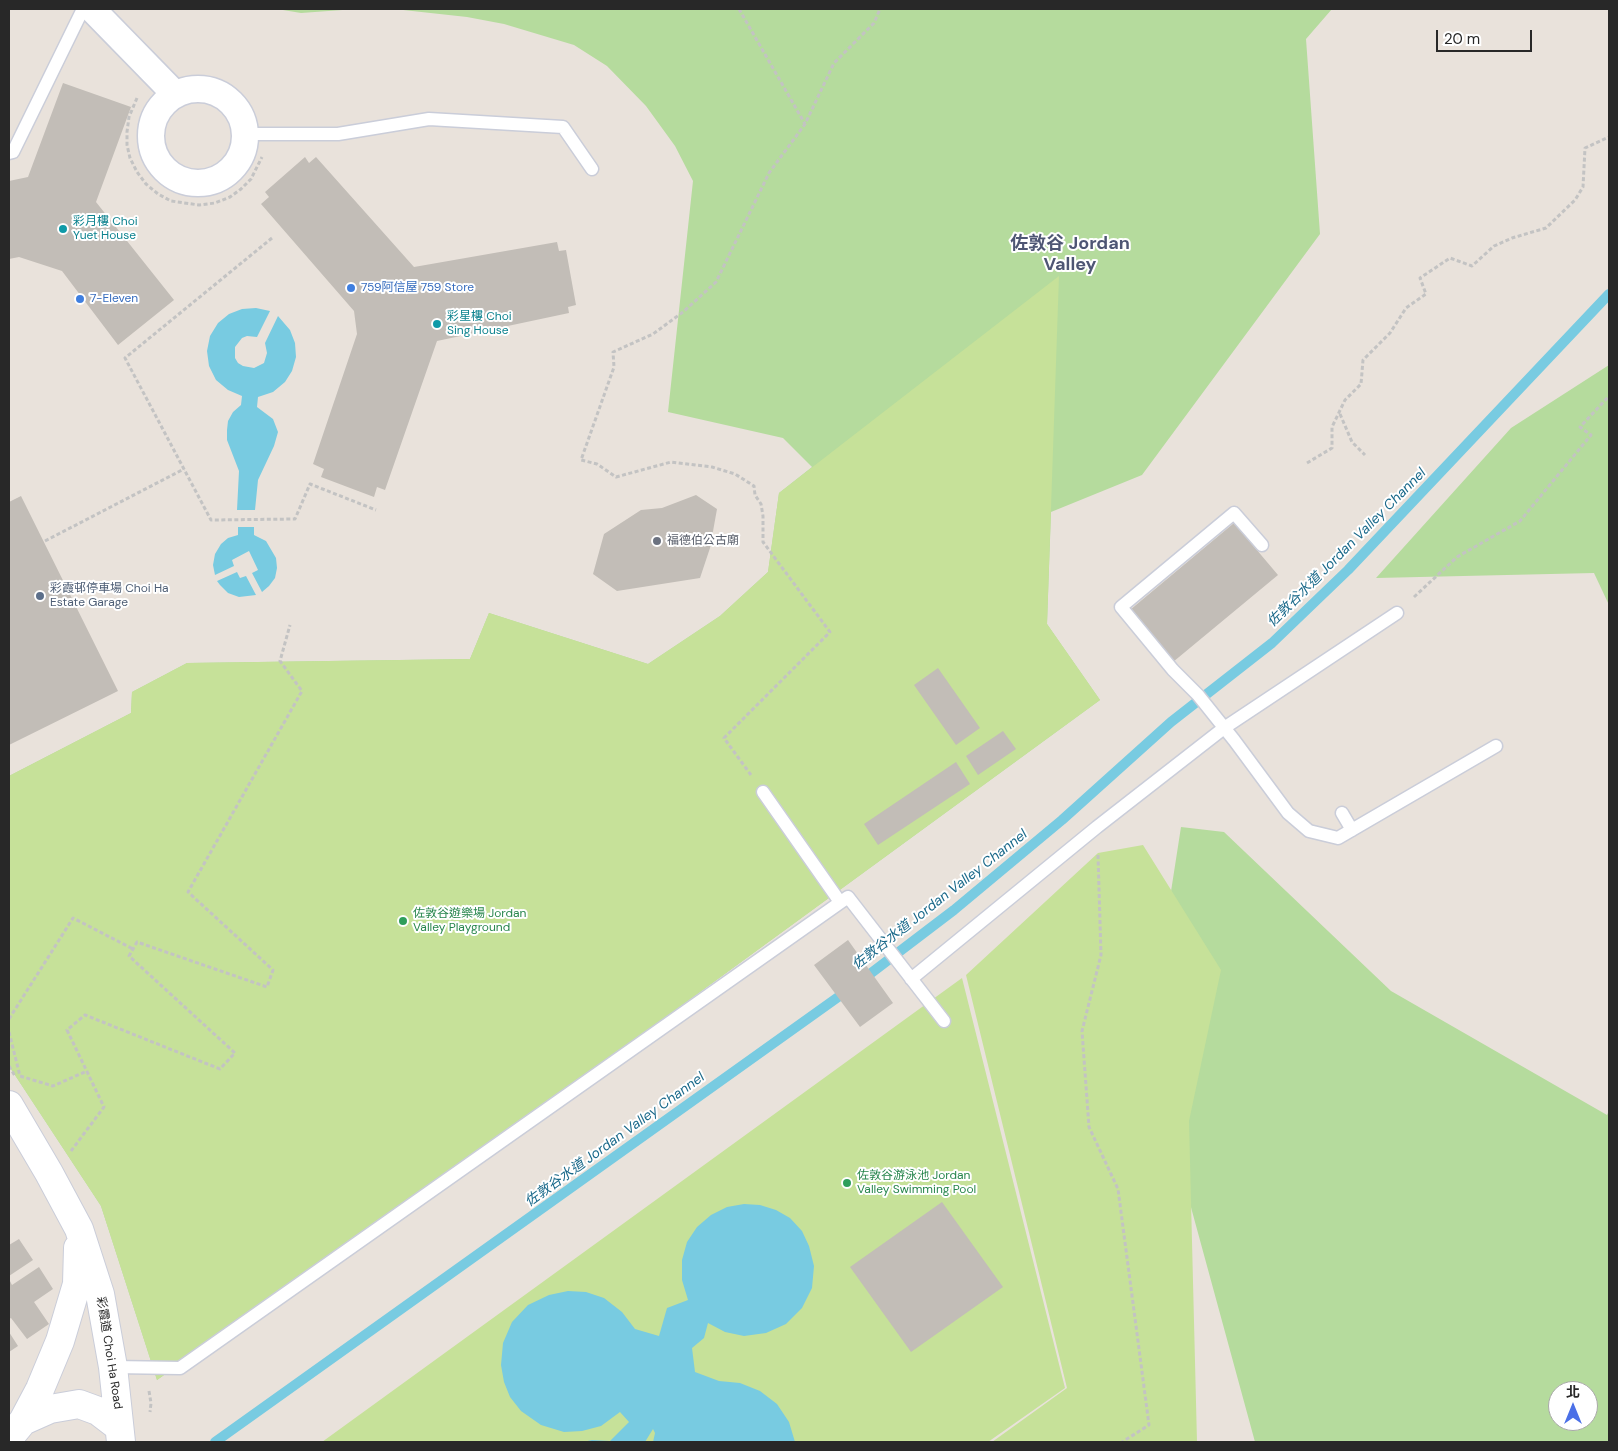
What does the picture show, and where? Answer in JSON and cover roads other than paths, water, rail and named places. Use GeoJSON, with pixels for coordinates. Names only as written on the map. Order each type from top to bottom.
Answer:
{"type":"FeatureCollection","features":[{"type":"Feature","properties":{"kind":"street"},"geometry":{"type":"LineString","coordinates":[[92,9],[175,94]]}},
{"type":"Feature","properties":{"kind":"street"},"geometry":{"type":"LineString","coordinates":[[191,89],[207,89],[222,95],[234,105],[255,134],[237,163],[226,174],[212,181],[196,184],[181,180],[167,173],[156,161],[151,146],[150,131],[154,116],[163,103],[175,94],[191,89]]}},
{"type":"Feature","properties":{"kind":"street","name":"彩霞道 Choi Ha Road"},"geometry":{"type":"LineString","coordinates":[[9,1105],[79,1229],[100,1294],[113,1367],[120,1435]]}},
{"type":"Feature","properties":{"kind":"street"},"geometry":{"type":"LineString","coordinates":[[16,1430],[40,1389],[60,1342],[77,1284],[79,1229]]}},
{"type":"Feature","properties":{"kind":"street"},"geometry":{"type":"LineString","coordinates":[[16,1430],[50,1409],[79,1404],[98,1411],[120,1435]]}},
{"type":"Feature","properties":{"kind":"lane"},"geometry":{"type":"LineString","coordinates":[[9,153],[13,152],[83,9]]}},
{"type":"Feature","properties":{"kind":"lane"},"geometry":{"type":"LineString","coordinates":[[255,134],[338,134],[429,119],[563,126],[592,169]]}},
{"type":"Feature","properties":{"kind":"lane"},"geometry":{"type":"LineString","coordinates":[[1262,545],[1234,513],[1121,607],[1224,728],[1288,813],[1309,831],[1338,838],[1496,746]]}},
{"type":"Feature","properties":{"kind":"lane"},"geometry":{"type":"LineString","coordinates":[[911,979],[1098,827],[1224,728],[1397,612]]}},
{"type":"Feature","properties":{"kind":"lane"},"geometry":{"type":"LineString","coordinates":[[763,792],[844,899],[944,1021]]}},
{"type":"Feature","properties":{"kind":"lane"},"geometry":{"type":"LineString","coordinates":[[1342,813],[1352,830]]}},
{"type":"Feature","properties":{"kind":"lane"},"geometry":{"type":"LineString","coordinates":[[113,1367],[180,1368],[844,899]]}},
{"type":"Feature","properties":{"kind":"water"},"geometry":{"type":"Polygon","coordinates":[[[256,308],[270,311],[257,337],[247,336],[242,338],[235,347],[235,358],[238,363],[254,368],[264,363],[267,353],[265,343],[278,316],[290,330],[295,343],[296,357],[292,371],[285,382],[273,392],[258,397],[257,407],[273,419],[278,432],[274,446],[258,480],[255,510],[237,510],[239,471],[227,440],[227,430],[228,421],[233,412],[241,405],[242,396],[228,390],[216,380],[209,366],[207,351],[210,336],[218,323],[229,314],[242,309],[256,308]]]}},
{"type":"Feature","properties":{"kind":"water"},"geometry":{"type":"Polygon","coordinates":[[[238,527],[254,527],[254,535],[266,541],[276,558],[275,578],[262,592],[252,573],[258,570],[249,551],[232,560],[234,566],[215,575],[213,565],[215,554],[221,544],[228,538],[238,535],[238,527]]]}},
{"type":"Feature","properties":{"kind":"water"},"geometry":{"type":"Polygon","coordinates":[[[237,572],[240,578],[246,576],[256,595],[239,597],[228,593],[217,581],[237,572]]]}},
{"type":"Feature","properties":{"kind":"water"},"geometry":{"type":"Polygon","coordinates":[[[744,1204],[760,1205],[776,1210],[790,1218],[802,1231],[809,1246],[814,1266],[812,1288],[802,1308],[786,1324],[766,1333],[744,1336],[725,1332],[708,1323],[704,1338],[692,1348],[695,1372],[719,1381],[740,1383],[760,1391],[777,1404],[789,1422],[795,1442],[653,1442],[655,1433],[653,1429],[645,1442],[583,1442],[592,1440],[610,1441],[629,1422],[620,1412],[601,1426],[582,1431],[564,1432],[541,1425],[521,1411],[510,1397],[504,1382],[501,1365],[503,1343],[512,1322],[528,1305],[549,1295],[568,1291],[586,1292],[604,1298],[622,1312],[635,1329],[659,1336],[667,1308],[688,1300],[682,1280],[682,1260],[687,1242],[697,1227],[711,1215],[727,1207],[744,1204]]]}},
{"type":"Feature","properties":{"kind":"waterway","name":"佐敦谷水道 Jordan Valley Channel"},"geometry":{"type":"LineString","coordinates":[[862,980],[954,910],[1062,820],[1171,722],[1272,643],[1348,570],[1609,294]]}},
{"type":"Feature","properties":{"kind":"waterway","name":"佐敦谷水道 Jordan Valley Channel"},"geometry":{"type":"LineString","coordinates":[[215,1442],[848,990]]}},
{"type":"Feature","properties":{"kind":"place","name":"彩月樓 Choi Yuet House"},"geometry":{"type":"Point","coordinates":[63,229]}},
{"type":"Feature","properties":{"kind":"place","name":"759阿信屋 759 Store"},"geometry":{"type":"Point","coordinates":[351,288]}},
{"type":"Feature","properties":{"kind":"place","name":"7-Eleven"},"geometry":{"type":"Point","coordinates":[80,299]}},
{"type":"Feature","properties":{"kind":"place","name":"彩星樓 Choi Sing House"},"geometry":{"type":"Point","coordinates":[437,324]}},
{"type":"Feature","properties":{"kind":"place","name":"福德伯公古廟"},"geometry":{"type":"Point","coordinates":[657,541]}},
{"type":"Feature","properties":{"kind":"place","name":"彩霞邨停車場 Choi Ha Estate Garage"},"geometry":{"type":"Point","coordinates":[40,596]}},
{"type":"Feature","properties":{"kind":"place","name":"佐敦谷遊樂場 Jordan Valley Playground"},"geometry":{"type":"Point","coordinates":[403,921]}},
{"type":"Feature","properties":{"kind":"place","name":"佐敦谷游泳池 Jordan Valley Swimming Pool"},"geometry":{"type":"Point","coordinates":[847,1183]}},
{"type":"Feature","properties":{"kind":"district","name":"佐敦谷 Jordan Valley"},"geometry":{"type":"Point","coordinates":[1070,254]}}]}
